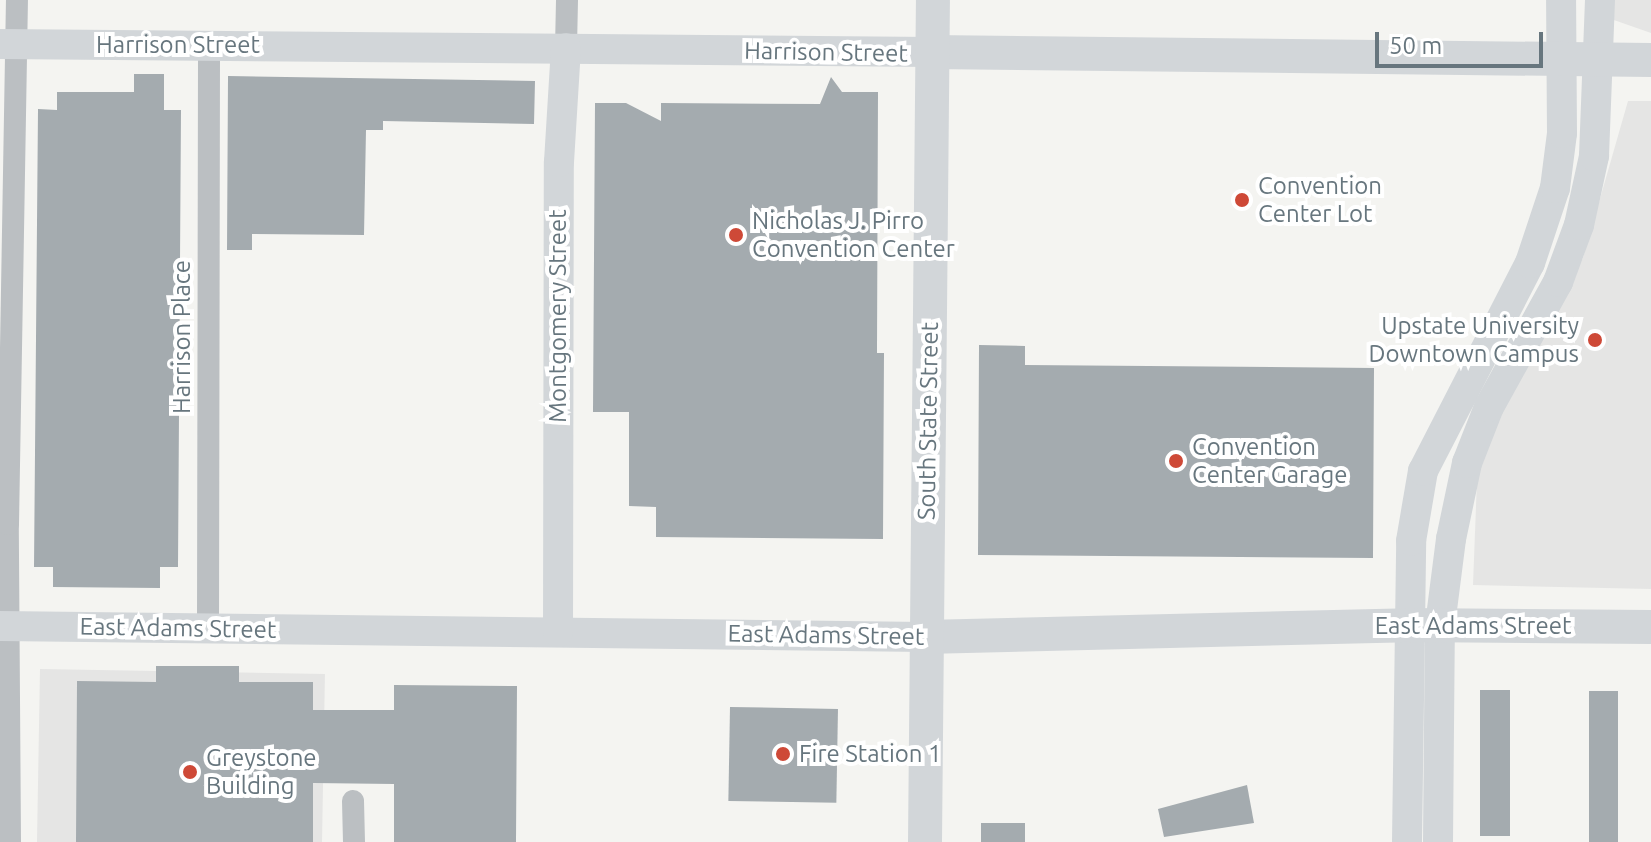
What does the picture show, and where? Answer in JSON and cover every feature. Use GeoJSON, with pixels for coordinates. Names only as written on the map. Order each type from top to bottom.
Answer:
{"type":"FeatureCollection","features":[{"type":"Feature","properties":{"kind":"main road","name":"South State Street"},"geometry":{"type":"LineString","coordinates":[[925,842],[933,0]]}},
{"type":"Feature","properties":{"kind":"main road","name":"Harrison Street"},"geometry":{"type":"LineString","coordinates":[[932,52],[1651,60]]}},
{"type":"Feature","properties":{"kind":"main road","name":"East Adams Street"},"geometry":{"type":"LineString","coordinates":[[925,637],[1424,625],[1651,627]]}},
{"type":"Feature","properties":{"kind":"street"},"geometry":{"type":"LineString","coordinates":[[10,842],[6,626],[10,296],[8,44],[17,0]]}},
{"type":"Feature","properties":{"kind":"street","name":"Montgomery Street"},"geometry":{"type":"LineString","coordinates":[[558,632],[559,162],[567,0]]}},
{"type":"Feature","properties":{"kind":"street"},"geometry":{"type":"LineString","coordinates":[[1438,842],[1424,625],[1411,541],[1423,471],[1530,263],[1555,188],[1562,133],[1561,0]]}},
{"type":"Feature","properties":{"kind":"street"},"geometry":{"type":"LineString","coordinates":[[1407,842],[1424,625],[1451,539],[1467,463],[1489,407],[1558,282],[1579,225],[1594,156],[1600,0]]}},
{"type":"Feature","properties":{"kind":"street","name":"Harrison Street"},"geometry":{"type":"LineString","coordinates":[[8,44],[932,52]]}},
{"type":"Feature","properties":{"kind":"street","name":"Harrison Place"},"geometry":{"type":"LineString","coordinates":[[208,628],[209,46]]}},
{"type":"Feature","properties":{"kind":"street","name":"East Adams Street"},"geometry":{"type":"LineString","coordinates":[[6,626],[925,637]]}},
{"type":"Feature","properties":{"kind":"street"},"geometry":{"type":"LineString","coordinates":[[353,801],[354,842]]}},
{"type":"Feature","properties":{"kind":"shaded area"},"geometry":{"type":"Polygon","coordinates":[[[1612,0],[1651,0],[1651,33],[1611,19],[1612,0]]]}},
{"type":"Feature","properties":{"kind":"shaded area","name":"Upstate University Downtown Campus"},"geometry":{"type":"Polygon","coordinates":[[[1628,101],[1651,101],[1651,589],[1473,585],[1477,480],[1496,422],[1583,258],[1628,101]]]}},
{"type":"Feature","properties":{"kind":"shaded area","name":"Greystone Building"},"geometry":{"type":"Polygon","coordinates":[[[40,669],[325,674],[322,842],[37,842],[40,669]]]}},
{"type":"Feature","properties":{"kind":"building"},"geometry":{"type":"Polygon","coordinates":[[[134,74],[164,74],[164,110],[181,110],[178,567],[160,567],[160,588],[53,587],[53,567],[34,567],[38,109],[57,110],[57,92],[134,92],[134,74]]]}},
{"type":"Feature","properties":{"kind":"building"},"geometry":{"type":"Polygon","coordinates":[[[228,76],[535,81],[534,124],[383,121],[383,130],[366,130],[364,235],[252,234],[252,250],[227,250],[228,76]]]}},
{"type":"Feature","properties":{"kind":"building","name":"Nicholas J. Pirro Convention Center"},"geometry":{"type":"Polygon","coordinates":[[[831,77],[842,92],[878,92],[877,353],[884,353],[883,539],[656,537],[656,507],[629,506],[629,412],[593,412],[595,103],[626,103],[661,121],[661,103],[820,104],[831,77]]]}},
{"type":"Feature","properties":{"kind":"building","name":"Convention Center Garage"},"geometry":{"type":"Polygon","coordinates":[[[979,345],[1025,346],[1025,365],[1374,368],[1373,558],[978,555],[979,345]]]}},
{"type":"Feature","properties":{"kind":"building"},"geometry":{"type":"Polygon","coordinates":[[[156,666],[239,666],[239,682],[313,682],[313,710],[394,710],[394,685],[517,686],[516,842],[394,842],[394,784],[313,783],[313,842],[76,842],[77,681],[156,682],[156,666]]]}},
{"type":"Feature","properties":{"kind":"building"},"geometry":{"type":"Polygon","coordinates":[[[1480,690],[1510,690],[1510,836],[1480,836],[1480,690]]]}},
{"type":"Feature","properties":{"kind":"building"},"geometry":{"type":"Polygon","coordinates":[[[1589,691],[1618,691],[1618,842],[1589,842],[1589,691]]]}},
{"type":"Feature","properties":{"kind":"building","name":"Fire Station 1"},"geometry":{"type":"Polygon","coordinates":[[[730,707],[838,709],[836,803],[728,801],[730,707]]]}},
{"type":"Feature","properties":{"kind":"building"},"geometry":{"type":"Polygon","coordinates":[[[1247,785],[1254,823],[1164,837],[1158,809],[1247,785]]]}},
{"type":"Feature","properties":{"kind":"building"},"geometry":{"type":"Polygon","coordinates":[[[981,823],[1025,823],[1025,842],[981,842],[981,823]]]}},
{"type":"Feature","properties":{"kind":"place","name":"Convention Center Lot"},"geometry":{"type":"Point","coordinates":[1242,200]}},
{"type":"Feature","properties":{"kind":"place","name":"Nicholas J. Pirro Convention Center"},"geometry":{"type":"Point","coordinates":[736,235]}},
{"type":"Feature","properties":{"kind":"place","name":"Upstate University Downtown Campus"},"geometry":{"type":"Point","coordinates":[1595,340]}},
{"type":"Feature","properties":{"kind":"place","name":"Convention Center Garage"},"geometry":{"type":"Point","coordinates":[1176,461]}},
{"type":"Feature","properties":{"kind":"place","name":"Fire Station 1"},"geometry":{"type":"Point","coordinates":[783,754]}},
{"type":"Feature","properties":{"kind":"place","name":"Greystone Building"},"geometry":{"type":"Point","coordinates":[190,772]}}]}
